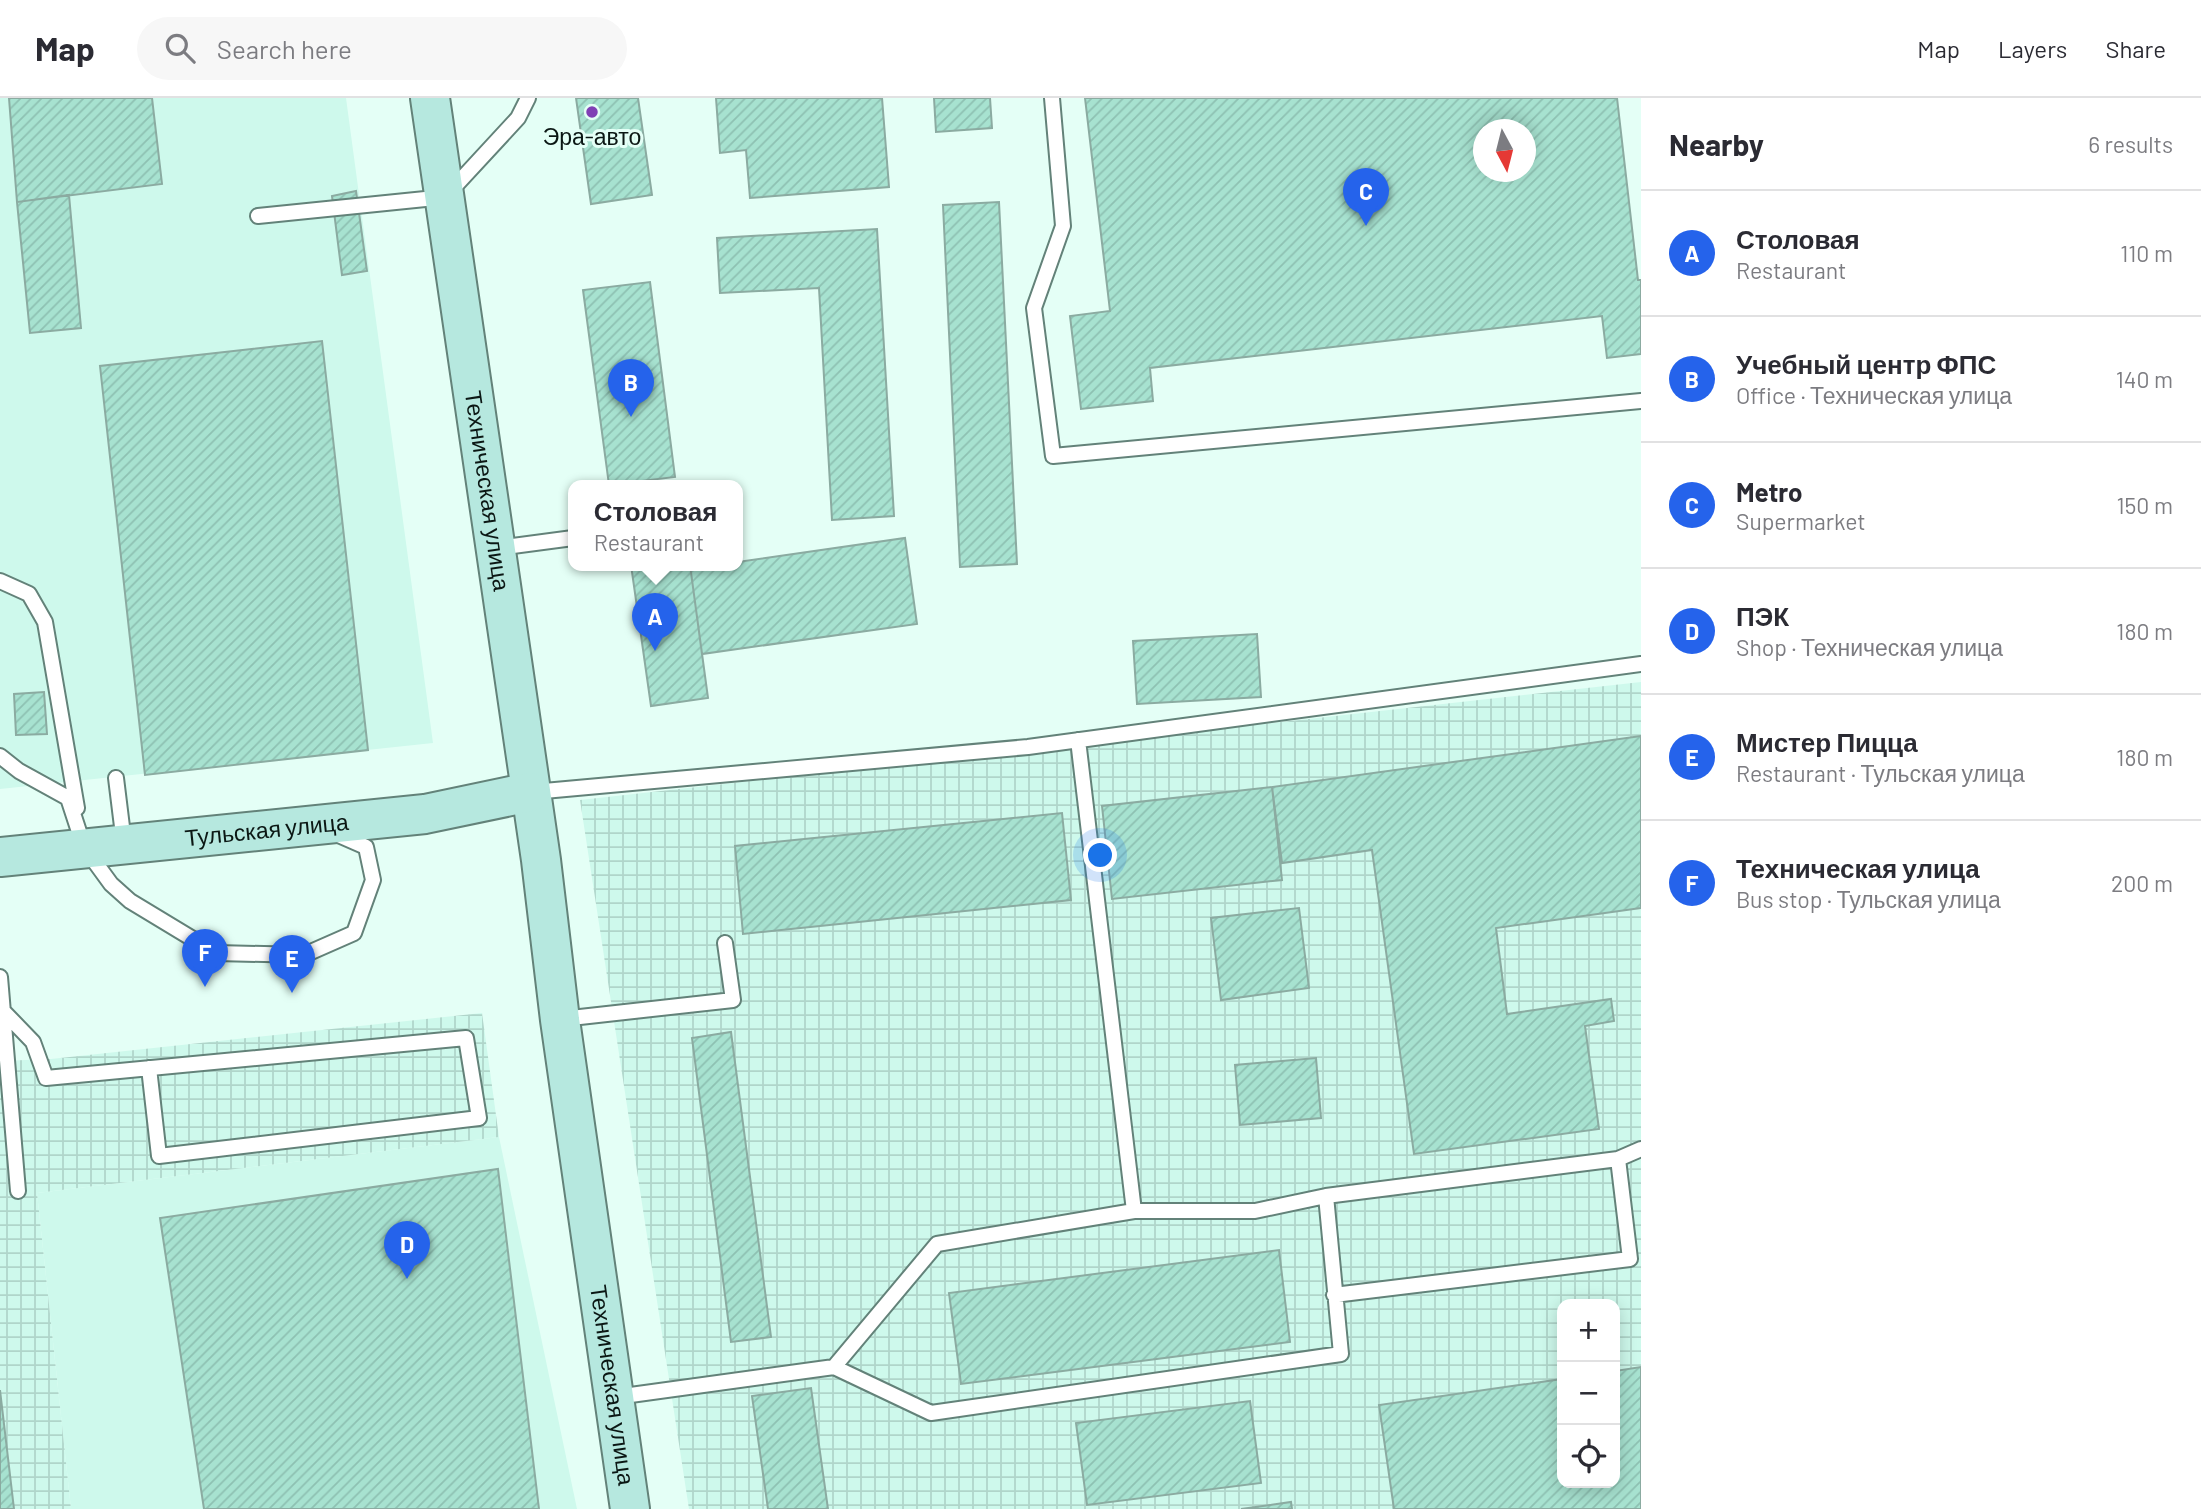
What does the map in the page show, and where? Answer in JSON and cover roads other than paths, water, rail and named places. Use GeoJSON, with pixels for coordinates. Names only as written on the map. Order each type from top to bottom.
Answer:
{"type":"FeatureCollection","features":[{"type":"Feature","properties":{"kind":"main road","name":"Техническая улица"},"geometry":{"type":"LineString","coordinates":[[430,98],[530,792],[612,1397],[630,1509]]}},
{"type":"Feature","properties":{"kind":"main road","name":"Тульская улица"},"geometry":{"type":"LineString","coordinates":[[0,857],[425,814],[530,792]]}},
{"type":"Feature","properties":{"kind":"lane"},"geometry":{"type":"LineString","coordinates":[[258,216],[445,198],[518,118],[528,98]]}},
{"type":"Feature","properties":{"kind":"lane"},"geometry":{"type":"LineString","coordinates":[[1052,98],[1063,226],[1034,308],[1053,456],[1641,401]]}},
{"type":"Feature","properties":{"kind":"lane"},"geometry":{"type":"LineString","coordinates":[[495,548],[568,539]]}},
{"type":"Feature","properties":{"kind":"lane"},"geometry":{"type":"LineString","coordinates":[[0,581],[29,594],[45,622],[84,847]]}},
{"type":"Feature","properties":{"kind":"lane"},"geometry":{"type":"LineString","coordinates":[[530,792],[1078,740],[1641,664]]}},
{"type":"Feature","properties":{"kind":"lane"},"geometry":{"type":"LineString","coordinates":[[1078,740],[1134,1211]]}},
{"type":"Feature","properties":{"kind":"lane"},"geometry":{"type":"LineString","coordinates":[[0,757],[19,771],[68,798],[84,847],[111,884],[130,901],[216,953],[304,954],[354,933],[373,880],[366,847],[317,826]]}},
{"type":"Feature","properties":{"kind":"lane"},"geometry":{"type":"LineString","coordinates":[[116,778],[124,844]]}},
{"type":"Feature","properties":{"kind":"lane"},"geometry":{"type":"LineString","coordinates":[[560,1020],[733,1000],[725,943]]}},
{"type":"Feature","properties":{"kind":"lane"},"geometry":{"type":"LineString","coordinates":[[0,977],[18,1191]]}},
{"type":"Feature","properties":{"kind":"lane"},"geometry":{"type":"LineString","coordinates":[[4,1012],[33,1042],[46,1078],[149,1068],[466,1038],[479,1118],[159,1156],[149,1068]]}},
{"type":"Feature","properties":{"kind":"lane"},"geometry":{"type":"LineString","coordinates":[[834,1367],[937,1244],[1134,1211],[1255,1211],[1326,1196],[1618,1159],[1641,1149]]}},
{"type":"Feature","properties":{"kind":"lane"},"geometry":{"type":"LineString","coordinates":[[1334,1295],[1630,1259],[1618,1159]]}},
{"type":"Feature","properties":{"kind":"lane"},"geometry":{"type":"LineString","coordinates":[[612,1397],[834,1367],[931,1413],[1341,1354],[1326,1196]]}},
{"type":"Feature","properties":{"kind":"place","name":"Эра-авто"},"geometry":{"type":"Point","coordinates":[592,112]}},
{"type":"Feature","properties":{"kind":"place","name":"Metro"},"geometry":{"type":"Point","coordinates":[1366,226]}},
{"type":"Feature","properties":{"kind":"place","name":"Учебный центр ФПС"},"geometry":{"type":"Point","coordinates":[631,417]}},
{"type":"Feature","properties":{"kind":"place","name":"Столовая"},"geometry":{"type":"Point","coordinates":[655,651]}},
{"type":"Feature","properties":{"kind":"place","name":"Техническая улица"},"geometry":{"type":"Point","coordinates":[205,987]}},
{"type":"Feature","properties":{"kind":"place","name":"Мистер Пицца"},"geometry":{"type":"Point","coordinates":[292,993]}},
{"type":"Feature","properties":{"kind":"place","name":"ПЭК"},"geometry":{"type":"Point","coordinates":[407,1279]}}]}
